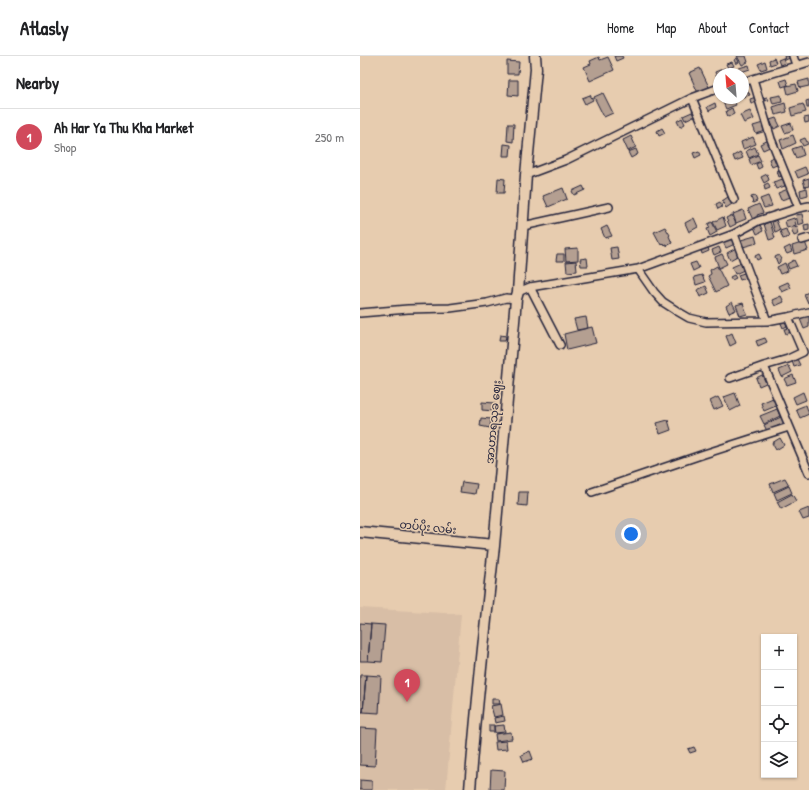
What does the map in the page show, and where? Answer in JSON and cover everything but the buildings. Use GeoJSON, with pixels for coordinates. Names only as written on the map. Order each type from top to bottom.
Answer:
{"type":"FeatureCollection","features":[{"type":"Feature","properties":{"kind":"street","name":"အာဟာရသုခ ဈေး"},"geometry":{"type":"LineString","coordinates":[[470,790],[517,296],[536,69],[535,56]]}},
{"type":"Feature","properties":{"kind":"street"},"geometry":{"type":"LineString","coordinates":[[793,56],[795,62],[799,65]]}},
{"type":"Feature","properties":{"kind":"street"},"geometry":{"type":"LineString","coordinates":[[749,80],[809,62]]}},
{"type":"Feature","properties":{"kind":"street"},"geometry":{"type":"LineString","coordinates":[[753,79],[771,139],[799,208]]}},
{"type":"Feature","properties":{"kind":"street"},"geometry":{"type":"LineString","coordinates":[[526,175],[566,160],[692,98],[713,90]]}},
{"type":"Feature","properties":{"kind":"street"},"geometry":{"type":"LineString","coordinates":[[692,98],[734,200]]}},
{"type":"Feature","properties":{"kind":"street"},"geometry":{"type":"LineString","coordinates":[[360,313],[408,309],[450,308],[486,303],[517,296],[530,287],[638,269],[734,234],[758,221],[809,206]]}},
{"type":"Feature","properties":{"kind":"street"},"geometry":{"type":"LineString","coordinates":[[523,226],[608,207]]}},
{"type":"Feature","properties":{"kind":"street"},"geometry":{"type":"LineString","coordinates":[[734,234],[767,321]]}},
{"type":"Feature","properties":{"kind":"street"},"geometry":{"type":"LineString","coordinates":[[638,269],[663,302],[688,318],[706,322],[767,321],[809,312]]}},
{"type":"Feature","properties":{"kind":"street"},"geometry":{"type":"LineString","coordinates":[[530,287],[560,345]]}},
{"type":"Feature","properties":{"kind":"street"},"geometry":{"type":"LineString","coordinates":[[730,378],[788,359],[802,352],[802,348],[788,317]]}},
{"type":"Feature","properties":{"kind":"street"},"geometry":{"type":"LineString","coordinates":[[764,366],[809,473]]}},
{"type":"Feature","properties":{"kind":"street"},"geometry":{"type":"LineString","coordinates":[[592,492],[789,427]]}},
{"type":"Feature","properties":{"kind":"street","name":"တပ်ပိုး လမ်း"},"geometry":{"type":"LineString","coordinates":[[360,532],[494,545]]}},
{"type":"Feature","properties":{"kind":"shaded area"},"geometry":{"type":"Polygon","coordinates":[[[360,608],[461,614],[446,790],[360,790],[360,608]]]}},
{"type":"Feature","properties":{"kind":"place","name":"Ah Har Ya Thu Kha Market"},"geometry":{"type":"Point","coordinates":[407,702]}}]}
